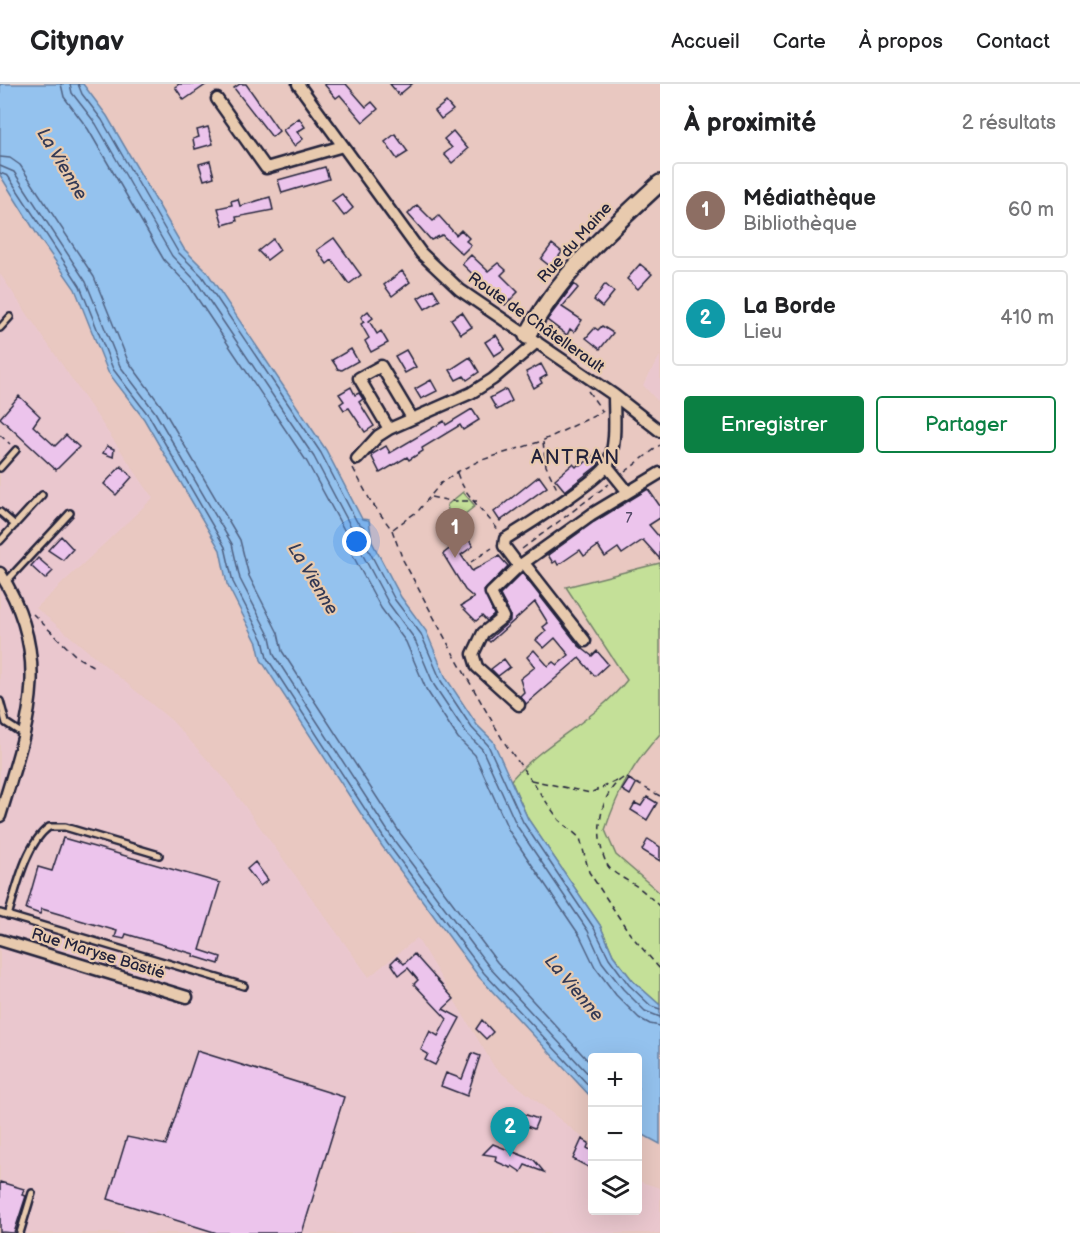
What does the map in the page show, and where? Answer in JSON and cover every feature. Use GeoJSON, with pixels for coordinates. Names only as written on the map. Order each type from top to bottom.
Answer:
{"type":"FeatureCollection","features":[{"type":"Feature","properties":{"kind":"street","name":"Route de Châtellerault"},"geometry":{"type":"LineString","coordinates":[[298,84],[421,253],[460,290],[614,394],[660,431]]}},
{"type":"Feature","properties":{"kind":"street"},"geometry":{"type":"LineString","coordinates":[[217,99],[267,168],[343,146]]}},
{"type":"Feature","properties":{"kind":"street","name":"Rue du Maine"},"geometry":{"type":"LineString","coordinates":[[532,339],[541,309],[556,290],[616,223],[660,183]]}},
{"type":"Feature","properties":{"kind":"street"},"geometry":{"type":"LineString","coordinates":[[357,459],[378,436],[389,429],[471,393],[493,379],[532,339]]}},
{"type":"Feature","properties":{"kind":"street"},"geometry":{"type":"LineString","coordinates":[[389,429],[359,378],[381,366],[412,418]]}},
{"type":"Feature","properties":{"kind":"street"},"geometry":{"type":"LineString","coordinates":[[585,641],[522,565],[510,556],[505,543],[607,466],[614,436],[614,394]]}},
{"type":"Feature","properties":{"kind":"street"},"geometry":{"type":"LineString","coordinates":[[607,466],[628,492]]}},
{"type":"Feature","properties":{"kind":"street"},"geometry":{"type":"LineString","coordinates":[[519,705],[477,667],[473,654],[483,633],[503,617],[491,593],[522,565],[592,514],[660,473]]}},
{"type":"Feature","properties":{"kind":"street"},"geometry":{"type":"LineString","coordinates":[[0,816],[25,735],[32,698],[32,672],[20,612],[3,577]]}},
{"type":"Feature","properties":{"kind":"street","name":"Rue Maryse Bastié"},"geometry":{"type":"LineString","coordinates":[[0,940],[187,997]]}},
{"type":"Feature","properties":{"kind":"lane"},"geometry":{"type":"LineString","coordinates":[[0,328],[10,317]]}},
{"type":"Feature","properties":{"kind":"lane"},"geometry":{"type":"LineString","coordinates":[[0,468],[16,450]]}},
{"type":"Feature","properties":{"kind":"lane"},"geometry":{"type":"LineString","coordinates":[[0,541],[42,495]]}},
{"type":"Feature","properties":{"kind":"lane"},"geometry":{"type":"LineString","coordinates":[[0,512],[15,525]]}},
{"type":"Feature","properties":{"kind":"lane"},"geometry":{"type":"LineString","coordinates":[[3,577],[70,513]]}},
{"type":"Feature","properties":{"kind":"lane"},"geometry":{"type":"LineString","coordinates":[[0,701],[6,723],[25,735]]}},
{"type":"Feature","properties":{"kind":"lane"},"geometry":{"type":"LineString","coordinates":[[8,916],[25,864],[37,840],[49,827],[65,827],[159,855]]}},
{"type":"Feature","properties":{"kind":"lane"},"geometry":{"type":"LineString","coordinates":[[0,914],[244,986]]}},
{"type":"Feature","properties":{"kind":"lane"},"geometry":{"type":"LineString","coordinates":[[20,1233],[32,1193]]}},
{"type":"Feature","properties":{"kind":"path"},"geometry":{"type":"LineString","coordinates":[[392,530],[418,510],[441,483],[457,472],[479,461],[543,441],[603,412],[579,378],[583,373]]}},
{"type":"Feature","properties":{"kind":"path"},"geometry":{"type":"LineString","coordinates":[[0,435],[16,450]]}},
{"type":"Feature","properties":{"kind":"path"},"geometry":{"type":"LineString","coordinates":[[543,441],[546,466],[564,500]]}},
{"type":"Feature","properties":{"kind":"path"},"geometry":{"type":"LineString","coordinates":[[510,556],[660,445]]}},
{"type":"Feature","properties":{"kind":"path"},"geometry":{"type":"LineString","coordinates":[[357,459],[353,471],[392,530],[403,560],[423,593],[435,622],[504,742],[559,820],[580,838],[589,872],[630,934],[660,969]]}},
{"type":"Feature","properties":{"kind":"path"},"geometry":{"type":"LineString","coordinates":[[457,472],[466,492],[477,501],[505,543]]}},
{"type":"Feature","properties":{"kind":"path"},"geometry":{"type":"LineString","coordinates":[[430,497],[451,501],[477,501]]}},
{"type":"Feature","properties":{"kind":"path"},"geometry":{"type":"LineString","coordinates":[[20,612],[34,615],[77,657],[96,668]]}},
{"type":"Feature","properties":{"kind":"path"},"geometry":{"type":"LineString","coordinates":[[531,780],[590,793],[625,777],[660,796]]}},
{"type":"Feature","properties":{"kind":"path"},"geometry":{"type":"LineString","coordinates":[[617,781],[599,818],[602,853],[609,868],[639,888],[660,907]]}},
{"type":"Feature","properties":{"kind":"shaded area"},"geometry":{"type":"Polygon","coordinates":[[[0,274],[153,498],[36,608],[172,721],[225,779],[369,977],[417,938],[495,1068],[588,1142],[588,1215],[642,1215],[642,1182],[660,1188],[660,1233],[0,1233],[0,274]]]}},
{"type":"Feature","properties":{"kind":"shaded area"},"geometry":{"type":"Polygon","coordinates":[[[660,356],[660,404],[643,385],[660,356]]]}},
{"type":"Feature","properties":{"kind":"green space"},"geometry":{"type":"Polygon","coordinates":[[[463,492],[475,506],[459,519],[449,515],[447,505],[463,492]]]}},
{"type":"Feature","properties":{"kind":"green space"},"geometry":{"type":"Polygon","coordinates":[[[660,563],[660,734],[627,779],[605,830],[616,855],[660,893],[660,1005],[633,981],[613,955],[600,925],[528,819],[511,780],[524,766],[600,707],[627,680],[566,587],[660,563]]]}},
{"type":"Feature","properties":{"kind":"water","name":"La Vienne"},"geometry":{"type":"Polygon","coordinates":[[[0,84],[83,84],[107,116],[184,249],[207,272],[326,450],[362,519],[369,520],[372,542],[401,597],[426,631],[446,678],[477,725],[493,741],[528,819],[600,925],[613,955],[633,981],[660,1005],[660,1144],[642,1134],[642,1053],[588,1053],[588,1094],[479,977],[382,846],[261,660],[257,643],[227,584],[220,550],[144,419],[108,372],[75,289],[0,175],[0,84]]]}},
{"type":"Feature","properties":{"kind":"building"},"geometry":{"type":"Polygon","coordinates":[[[179,84],[207,84],[184,100],[175,87],[179,84]]]}},
{"type":"Feature","properties":{"kind":"building"},"geometry":{"type":"Polygon","coordinates":[[[240,84],[246,84],[279,131],[272,137],[234,88],[240,84]]]}},
{"type":"Feature","properties":{"kind":"building"},"geometry":{"type":"Polygon","coordinates":[[[324,84],[346,84],[366,107],[372,102],[378,109],[363,122],[340,95],[336,98],[324,84]]]}},
{"type":"Feature","properties":{"kind":"building"},"geometry":{"type":"Polygon","coordinates":[[[390,84],[412,84],[399,95],[390,84]]]}},
{"type":"Feature","properties":{"kind":"building"},"geometry":{"type":"Polygon","coordinates":[[[446,102],[453,110],[441,119],[435,111],[446,102]]]}},
{"type":"Feature","properties":{"kind":"building"},"geometry":{"type":"Polygon","coordinates":[[[299,118],[305,127],[297,132],[303,139],[294,146],[283,130],[299,118]]]}},
{"type":"Feature","properties":{"kind":"building"},"geometry":{"type":"Polygon","coordinates":[[[208,127],[213,144],[195,149],[193,139],[199,137],[197,130],[208,127]]]}},
{"type":"Feature","properties":{"kind":"building"},"geometry":{"type":"Polygon","coordinates":[[[453,131],[468,149],[452,163],[444,154],[452,148],[444,139],[453,131]]]}},
{"type":"Feature","properties":{"kind":"building"},"geometry":{"type":"Polygon","coordinates":[[[395,134],[408,152],[397,159],[385,142],[395,134]]]}},
{"type":"Feature","properties":{"kind":"building"},"geometry":{"type":"Polygon","coordinates":[[[210,161],[214,177],[204,180],[199,164],[210,161]]]}},
{"type":"Feature","properties":{"kind":"building"},"geometry":{"type":"Polygon","coordinates":[[[325,167],[329,179],[282,193],[278,180],[325,167]]]}},
{"type":"Feature","properties":{"kind":"building"},"geometry":{"type":"Polygon","coordinates":[[[342,194],[353,208],[344,216],[332,201],[342,194]]]}},
{"type":"Feature","properties":{"kind":"building"},"geometry":{"type":"Polygon","coordinates":[[[270,197],[273,210],[236,217],[237,221],[223,225],[218,208],[232,205],[231,201],[238,199],[240,206],[270,197]]]}},
{"type":"Feature","properties":{"kind":"building"},"geometry":{"type":"Polygon","coordinates":[[[417,205],[433,221],[439,216],[456,235],[461,230],[469,238],[466,241],[471,245],[462,254],[442,235],[431,240],[408,214],[417,205]]]}},
{"type":"Feature","properties":{"kind":"building"},"geometry":{"type":"Polygon","coordinates":[[[334,238],[361,275],[349,284],[332,260],[327,264],[317,250],[334,238]]]}},
{"type":"Feature","properties":{"kind":"building"},"geometry":{"type":"Polygon","coordinates":[[[273,239],[280,250],[267,260],[258,251],[273,239]]]}},
{"type":"Feature","properties":{"kind":"building"},"geometry":{"type":"Polygon","coordinates":[[[552,244],[562,252],[551,267],[541,259],[552,244]]]}},
{"type":"Feature","properties":{"kind":"building"},"geometry":{"type":"Polygon","coordinates":[[[471,255],[488,271],[498,263],[506,270],[501,275],[518,292],[505,305],[462,264],[471,255]]]}},
{"type":"Feature","properties":{"kind":"building"},"geometry":{"type":"Polygon","coordinates":[[[640,264],[652,274],[638,289],[627,279],[640,264]]]}},
{"type":"Feature","properties":{"kind":"building"},"geometry":{"type":"Polygon","coordinates":[[[402,271],[410,282],[392,296],[384,285],[402,271]]]}},
{"type":"Feature","properties":{"kind":"building"},"geometry":{"type":"Polygon","coordinates":[[[574,284],[578,288],[562,307],[582,320],[574,332],[570,329],[567,335],[547,320],[574,284]]]}},
{"type":"Feature","properties":{"kind":"building"},"geometry":{"type":"Polygon","coordinates":[[[605,284],[614,292],[602,307],[594,300],[605,284]]]}},
{"type":"Feature","properties":{"kind":"building"},"geometry":{"type":"Polygon","coordinates":[[[433,289],[440,300],[425,309],[418,298],[433,289]]]}},
{"type":"Feature","properties":{"kind":"building"},"geometry":{"type":"Polygon","coordinates":[[[368,311],[373,318],[369,321],[377,334],[381,331],[388,343],[371,352],[365,341],[369,338],[361,324],[364,322],[361,317],[368,311]]]}},
{"type":"Feature","properties":{"kind":"building"},"geometry":{"type":"Polygon","coordinates":[[[462,312],[472,327],[461,334],[451,319],[462,312]]]}},
{"type":"Feature","properties":{"kind":"building"},"geometry":{"type":"Polygon","coordinates":[[[602,326],[613,333],[600,349],[586,338],[595,328],[598,330],[602,326]]]}},
{"type":"Feature","properties":{"kind":"building"},"geometry":{"type":"Polygon","coordinates":[[[496,335],[505,349],[494,356],[485,342],[496,335]]]}},
{"type":"Feature","properties":{"kind":"building"},"geometry":{"type":"Polygon","coordinates":[[[351,349],[358,361],[342,370],[338,369],[332,360],[351,349]]]}},
{"type":"Feature","properties":{"kind":"building"},"geometry":{"type":"Polygon","coordinates":[[[406,350],[416,367],[405,373],[395,356],[406,350]]]}},
{"type":"Feature","properties":{"kind":"building"},"geometry":{"type":"Polygon","coordinates":[[[470,357],[479,372],[467,380],[464,376],[456,380],[450,370],[470,357]]]}},
{"type":"Feature","properties":{"kind":"building"},"geometry":{"type":"Polygon","coordinates":[[[541,364],[547,375],[540,379],[542,383],[534,388],[526,372],[541,364]]]}},
{"type":"Feature","properties":{"kind":"building"},"geometry":{"type":"Polygon","coordinates":[[[431,380],[437,391],[421,399],[415,389],[431,380]]]}},
{"type":"Feature","properties":{"kind":"building"},"geometry":{"type":"Polygon","coordinates":[[[351,387],[355,395],[359,393],[363,399],[359,402],[374,426],[365,432],[349,408],[344,410],[340,404],[344,401],[339,394],[351,387]]]}},
{"type":"Feature","properties":{"kind":"building"},"geometry":{"type":"Polygon","coordinates":[[[506,389],[512,401],[497,410],[490,398],[506,389]]]}},
{"type":"Feature","properties":{"kind":"building"},"geometry":{"type":"Polygon","coordinates":[[[19,396],[40,416],[33,426],[55,446],[66,435],[79,447],[56,470],[0,418],[19,396]]]}},
{"type":"Feature","properties":{"kind":"building"},"geometry":{"type":"Polygon","coordinates":[[[472,409],[479,420],[463,430],[460,425],[422,448],[423,451],[409,460],[407,457],[380,473],[371,455],[386,446],[390,453],[444,421],[446,425],[472,409]]]}},
{"type":"Feature","properties":{"kind":"building"},"geometry":{"type":"Polygon","coordinates":[[[107,446],[114,449],[113,457],[103,453],[107,446]]]}},
{"type":"Feature","properties":{"kind":"building"},"geometry":{"type":"Polygon","coordinates":[[[599,451],[603,456],[597,466],[565,491],[555,479],[573,464],[576,467],[579,464],[581,466],[599,451]]]}},
{"type":"Feature","properties":{"kind":"building"},"geometry":{"type":"Polygon","coordinates":[[[121,466],[132,477],[116,495],[104,484],[121,466]]]}},
{"type":"Feature","properties":{"kind":"building"},"geometry":{"type":"Polygon","coordinates":[[[539,476],[547,487],[500,521],[494,512],[539,476]]]}},
{"type":"Feature","properties":{"kind":"building"},"geometry":{"type":"Polygon","coordinates":[[[648,489],[660,506],[660,518],[649,525],[660,538],[660,559],[643,540],[622,554],[618,548],[605,557],[598,546],[584,556],[580,550],[558,565],[556,561],[553,563],[548,555],[594,522],[648,489]]]}},
{"type":"Feature","properties":{"kind":"building"},"geometry":{"type":"Polygon","coordinates":[[[61,536],[73,549],[63,560],[48,550],[61,536]]]}},
{"type":"Feature","properties":{"kind":"building"},"geometry":{"type":"Polygon","coordinates":[[[466,536],[473,546],[461,555],[472,571],[499,556],[508,566],[484,591],[494,615],[487,621],[482,616],[476,621],[461,606],[474,598],[465,590],[443,554],[466,536]]]}},
{"type":"Feature","properties":{"kind":"building"},"geometry":{"type":"Polygon","coordinates":[[[38,558],[53,571],[45,579],[31,566],[38,558]]]}},
{"type":"Feature","properties":{"kind":"building"},"geometry":{"type":"Polygon","coordinates":[[[522,573],[579,646],[592,656],[597,651],[608,664],[595,676],[579,658],[526,704],[520,696],[524,692],[520,679],[535,667],[527,657],[534,650],[548,666],[553,662],[557,665],[569,655],[555,638],[544,648],[536,640],[546,631],[543,627],[548,623],[535,602],[490,642],[488,640],[510,621],[510,614],[500,595],[522,573]]]}},
{"type":"Feature","properties":{"kind":"building"},"geometry":{"type":"Polygon","coordinates":[[[504,659],[510,667],[498,676],[491,669],[504,659]]]}},
{"type":"Feature","properties":{"kind":"building"},"geometry":{"type":"Polygon","coordinates":[[[629,779],[636,784],[630,795],[622,790],[629,779]]]}},
{"type":"Feature","properties":{"kind":"building"},"geometry":{"type":"Polygon","coordinates":[[[647,797],[657,803],[647,820],[631,810],[635,803],[641,806],[647,797]]]}},
{"type":"Feature","properties":{"kind":"building"},"geometry":{"type":"Polygon","coordinates":[[[63,838],[220,883],[200,950],[221,957],[219,964],[193,956],[194,954],[126,934],[124,939],[115,937],[117,931],[42,909],[40,914],[26,909],[38,867],[52,871],[63,838]]]}},
{"type":"Feature","properties":{"kind":"building"},"geometry":{"type":"Polygon","coordinates":[[[648,839],[660,847],[660,861],[642,850],[648,839]]]}},
{"type":"Feature","properties":{"kind":"building"},"geometry":{"type":"Polygon","coordinates":[[[255,862],[268,880],[260,886],[247,869],[255,862]]]}},
{"type":"Feature","properties":{"kind":"building"},"geometry":{"type":"Polygon","coordinates":[[[414,954],[454,999],[443,1009],[460,1018],[435,1065],[425,1060],[428,1054],[421,1050],[430,1031],[438,1036],[447,1019],[414,984],[418,980],[408,968],[399,975],[391,963],[397,957],[404,964],[414,954]]]}},
{"type":"Feature","properties":{"kind":"building"},"geometry":{"type":"Polygon","coordinates":[[[482,1020],[493,1032],[486,1039],[476,1029],[482,1020]]]}},
{"type":"Feature","properties":{"kind":"building"},"geometry":{"type":"Polygon","coordinates":[[[197,1051],[344,1097],[302,1233],[217,1233],[108,1199],[127,1137],[166,1145],[197,1051]]]}},
{"type":"Feature","properties":{"kind":"building"},"geometry":{"type":"Polygon","coordinates":[[[472,1053],[480,1056],[467,1096],[441,1086],[446,1073],[462,1079],[472,1053]]]}},
{"type":"Feature","properties":{"kind":"building"},"geometry":{"type":"Polygon","coordinates":[[[515,1111],[538,1119],[534,1129],[512,1120],[515,1111]]]}},
{"type":"Feature","properties":{"kind":"building"},"geometry":{"type":"Polygon","coordinates":[[[582,1139],[588,1142],[588,1167],[573,1159],[582,1139]]]}},
{"type":"Feature","properties":{"kind":"building"},"geometry":{"type":"Polygon","coordinates":[[[493,1144],[534,1160],[544,1172],[525,1165],[521,1172],[512,1166],[511,1168],[495,1161],[496,1156],[483,1154],[493,1144]]]}},
{"type":"Feature","properties":{"kind":"building"},"geometry":{"type":"Polygon","coordinates":[[[0,1182],[24,1189],[22,1195],[26,1196],[14,1233],[0,1232],[0,1182]]]}},
{"type":"Feature","properties":{"kind":"place","name":"Médiathèque"},"geometry":{"type":"Point","coordinates":[455,558]}},
{"type":"Feature","properties":{"kind":"place","name":"La Borde"},"geometry":{"type":"Point","coordinates":[510,1157]}},
{"type":"Feature","properties":{"kind":"district","name":"ANTRAN"},"geometry":{"type":"Point","coordinates":[576,458]}}]}
